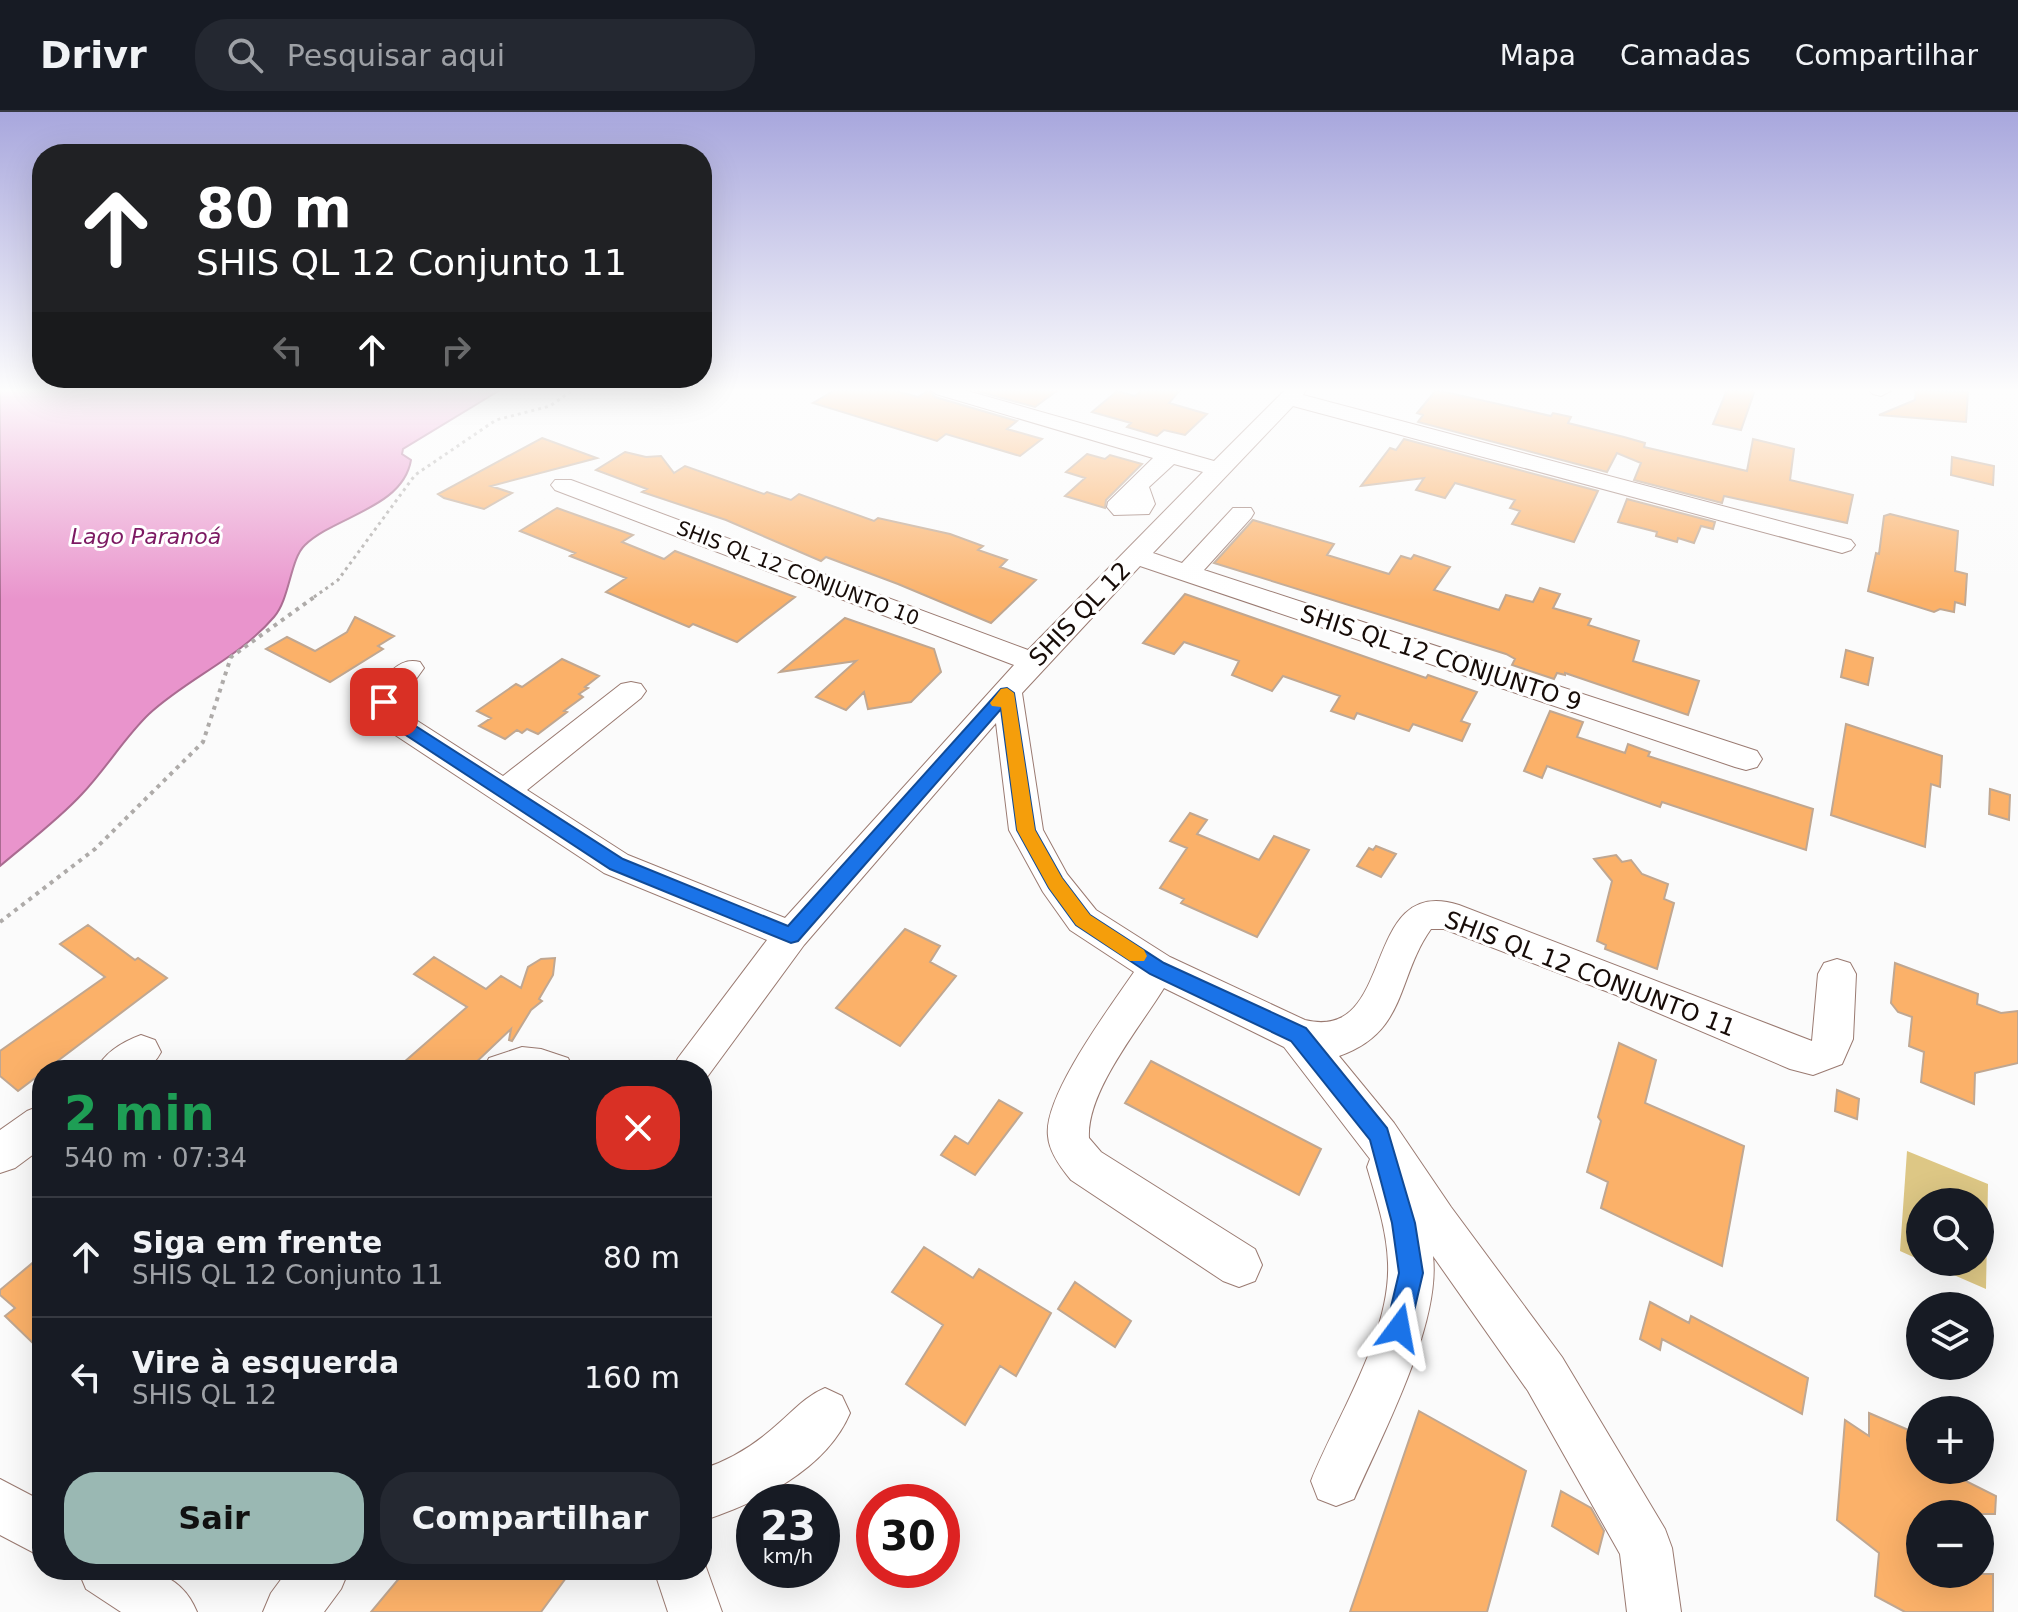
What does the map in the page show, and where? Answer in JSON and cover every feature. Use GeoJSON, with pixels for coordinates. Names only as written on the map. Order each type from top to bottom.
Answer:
{"type":"FeatureCollection","features":[{"type":"Feature","properties":{"kind":"street"},"geometry":{"type":"LineString","coordinates":[[1137,486],[1165,460]]}},
{"type":"Feature","properties":{"kind":"street"},"geometry":{"type":"LineString","coordinates":[[1187,460],[1220,470]]}},
{"type":"Feature","properties":{"kind":"street","name":"SHIS QL 12"},"geometry":{"type":"LineString","coordinates":[[699,1060],[791,935],[1033,662],[1229,460]]}},
{"type":"Feature","properties":{"kind":"street"},"geometry":{"type":"LineString","coordinates":[[1532,460],[1842,545]]}},
{"type":"Feature","properties":{"kind":"street","name":"SHIS QL 12 CONJUNTO 10"},"geometry":{"type":"LineString","coordinates":[[563,485],[1033,662]]}},
{"type":"Feature","properties":{"kind":"street"},"geometry":{"type":"LineString","coordinates":[[1187,573],[1242,513]]}},
{"type":"Feature","properties":{"kind":"street","name":"SHIS QL 12 CONJUNTO 9"},"geometry":{"type":"LineString","coordinates":[[1136,556],[1746,759]]}},
{"type":"Feature","properties":{"kind":"street"},"geometry":{"type":"LineString","coordinates":[[410,668],[384,702],[394,720],[616,864],[791,935]]}},
{"type":"Feature","properties":{"kind":"street"},"geometry":{"type":"LineString","coordinates":[[506,790],[631,691]]}},
{"type":"Feature","properties":{"kind":"street","name":"SHIS QL 12 CONJUNTO 11"},"geometry":{"type":"LineString","coordinates":[[1007,693],[1026,830],[1055,883],[1083,920],[1157,968],[1298,1035],[1322,1041],[1337,1040],[1357,1030],[1377,1006],[1415,923],[1432,914],[1446,915],[1629,984],[1790,1052],[1813,1058],[1828,1052],[1834,1039],[1837,974]]}},
{"type":"Feature","properties":{"kind":"street"},"geometry":{"type":"LineString","coordinates":[[1157,968],[1087,1079],[1069,1118],[1068,1135],[1073,1150],[1086,1166],[1239,1265]]}},
{"type":"Feature","properties":{"kind":"street"},"geometry":{"type":"LineString","coordinates":[[1298,1035],[1379,1136],[1435,1222],[1545,1374],[1646,1548],[1654,1612]]}},
{"type":"Feature","properties":{"kind":"street"},"geometry":{"type":"LineString","coordinates":[[0,1154],[32,1131]]}},
{"type":"Feature","properties":{"kind":"street"},"geometry":{"type":"LineString","coordinates":[[1336,1481],[1399,1328],[1411,1273],[1404,1223],[1379,1136]]}},
{"type":"Feature","properties":{"kind":"street"},"geometry":{"type":"LineString","coordinates":[[712,1491],[756,1474],[793,1447],[825,1413]]}},
{"type":"Feature","properties":{"kind":"street"},"geometry":{"type":"LineString","coordinates":[[0,1505],[32,1525]]}},
{"type":"Feature","properties":{"kind":"street"},"geometry":{"type":"LineString","coordinates":[[129,1580],[170,1612]]}},
{"type":"Feature","properties":{"kind":"street"},"geometry":{"type":"LineString","coordinates":[[290,1612],[314,1580]]}},
{"type":"Feature","properties":{"kind":"street"},"geometry":{"type":"LineString","coordinates":[[684,1580],[695,1612]]}},
{"type":"Feature","properties":{"kind":"path"},"geometry":{"type":"LineString","coordinates":[[0,922],[95,849],[203,742],[231,657],[338,580],[415,475],[437,460]]}},
{"type":"Feature","properties":{"kind":"shaded area"},"geometry":{"type":"Polygon","coordinates":[[[1907,1151],[1988,1184],[1988,1188],[1906,1188],[1906,1254],[1900,1251],[1907,1151]]]}},
{"type":"Feature","properties":{"kind":"shaded area"},"geometry":{"type":"Polygon","coordinates":[[[1956,1276],[1986,1276],[1986,1289],[1956,1276]]]}},
{"type":"Feature","properties":{"kind":"water","name":"Lago Paranoá"},"geometry":{"type":"Polygon","coordinates":[[[0,460],[411,460],[405,476],[382,500],[305,545],[296,560],[279,609],[260,631],[149,714],[73,804],[0,866],[0,460]]]}},
{"type":"Feature","properties":{"kind":"building"},"geometry":{"type":"Polygon","coordinates":[[[501,460],[589,460],[491,486],[512,493],[484,509],[438,494],[501,460]]]}},
{"type":"Feature","properties":{"kind":"building"},"geometry":{"type":"Polygon","coordinates":[[[612,460],[664,460],[674,473],[685,466],[764,494],[767,492],[791,500],[799,494],[874,521],[878,518],[950,534],[983,546],[978,550],[1007,560],[1000,567],[1036,580],[991,623],[898,584],[826,557],[821,561],[726,520],[642,492],[647,489],[596,470],[612,460]]]}},
{"type":"Feature","properties":{"kind":"building"},"geometry":{"type":"Polygon","coordinates":[[[1080,460],[1128,460],[1142,464],[1106,500],[1105,508],[1065,496],[1085,478],[1066,472],[1080,460]]]}},
{"type":"Feature","properties":{"kind":"building"},"geometry":{"type":"Polygon","coordinates":[[[1381,460],[1482,460],[1598,491],[1574,542],[1512,524],[1520,511],[1510,508],[1515,500],[1455,483],[1445,498],[1416,490],[1424,478],[1361,486],[1381,460]]]}},
{"type":"Feature","properties":{"kind":"building"},"geometry":{"type":"Polygon","coordinates":[[[1562,460],[1613,460],[1607,472],[1562,460]]]}},
{"type":"Feature","properties":{"kind":"building"},"geometry":{"type":"Polygon","coordinates":[[[1634,460],[1700,460],[1747,471],[1749,460],[1793,460],[1790,480],[1853,495],[1847,523],[1724,496],[1722,503],[1634,480],[1641,463],[1634,460]]]}},
{"type":"Feature","properties":{"kind":"building"},"geometry":{"type":"Polygon","coordinates":[[[1952,460],[1994,466],[1993,485],[1951,475],[1952,460]]]}},
{"type":"Feature","properties":{"kind":"building"},"geometry":{"type":"Polygon","coordinates":[[[1627,499],[1715,522],[1713,529],[1701,526],[1694,543],[1656,536],[1657,532],[1618,522],[1627,499]]]}},
{"type":"Feature","properties":{"kind":"building"},"geometry":{"type":"Polygon","coordinates":[[[557,508],[633,535],[622,542],[664,559],[675,551],[795,597],[737,642],[693,624],[689,627],[606,592],[626,578],[570,556],[575,553],[520,531],[557,508]]]}},
{"type":"Feature","properties":{"kind":"building"},"geometry":{"type":"Polygon","coordinates":[[[1890,514],[1958,531],[1955,571],[1967,574],[1965,605],[1955,602],[1954,612],[1940,609],[1934,612],[1868,591],[1876,553],[1879,554],[1884,516],[1890,514]]]}},
{"type":"Feature","properties":{"kind":"building"},"geometry":{"type":"Polygon","coordinates":[[[1253,520],[1334,544],[1327,555],[1389,574],[1401,556],[1411,559],[1414,555],[1450,567],[1434,590],[1499,610],[1506,595],[1533,602],[1540,588],[1560,594],[1553,608],[1591,619],[1588,625],[1639,641],[1633,661],[1699,681],[1688,715],[1565,673],[1557,673],[1554,679],[1512,665],[1515,659],[1506,654],[1214,563],[1253,520]]]}},
{"type":"Feature","properties":{"kind":"building"},"geometry":{"type":"Polygon","coordinates":[[[1185,594],[1426,678],[1428,675],[1477,692],[1461,721],[1470,724],[1462,741],[1413,724],[1409,731],[1357,713],[1354,719],[1331,711],[1340,696],[1283,676],[1272,691],[1232,675],[1239,661],[1184,642],[1174,654],[1143,643],[1185,594]]]}},
{"type":"Feature","properties":{"kind":"building"},"geometry":{"type":"Polygon","coordinates":[[[355,617],[394,636],[378,646],[383,649],[330,682],[266,649],[287,637],[315,651],[347,632],[355,617]]]}},
{"type":"Feature","properties":{"kind":"building"},"geometry":{"type":"Polygon","coordinates":[[[845,618],[934,649],[941,672],[911,702],[868,709],[864,692],[846,710],[816,697],[856,661],[780,672],[845,618]]]}},
{"type":"Feature","properties":{"kind":"building"},"geometry":{"type":"Polygon","coordinates":[[[1846,650],[1873,658],[1868,685],[1841,677],[1846,650]]]}},
{"type":"Feature","properties":{"kind":"building"},"geometry":{"type":"Polygon","coordinates":[[[562,659],[599,676],[579,694],[583,697],[564,711],[567,712],[538,734],[527,729],[522,733],[517,730],[505,739],[479,726],[491,718],[477,711],[516,684],[522,687],[562,659]]]}},
{"type":"Feature","properties":{"kind":"building"},"geometry":{"type":"Polygon","coordinates":[[[1550,711],[1583,722],[1577,737],[1625,753],[1628,744],[1650,752],[1648,756],[1813,809],[1806,850],[1662,802],[1660,807],[1547,766],[1542,778],[1524,771],[1550,711]]]}},
{"type":"Feature","properties":{"kind":"building"},"geometry":{"type":"Polygon","coordinates":[[[1846,724],[1942,756],[1940,787],[1931,784],[1925,847],[1831,815],[1846,724]]]}},
{"type":"Feature","properties":{"kind":"building"},"geometry":{"type":"Polygon","coordinates":[[[1990,789],[2010,795],[2009,820],[1989,814],[1990,789]]]}},
{"type":"Feature","properties":{"kind":"building"},"geometry":{"type":"Polygon","coordinates":[[[1190,813],[1207,820],[1197,834],[1259,860],[1274,836],[1309,850],[1257,937],[1181,903],[1184,899],[1160,888],[1187,848],[1170,841],[1190,813]]]}},
{"type":"Feature","properties":{"kind":"building"},"geometry":{"type":"Polygon","coordinates":[[[1376,846],[1396,854],[1381,877],[1357,866],[1369,848],[1373,850],[1376,846]]]}},
{"type":"Feature","properties":{"kind":"building"},"geometry":{"type":"Polygon","coordinates":[[[1616,855],[1622,862],[1631,860],[1642,874],[1668,884],[1664,899],[1674,903],[1657,969],[1605,949],[1606,945],[1597,941],[1612,881],[1594,859],[1616,855]]]}},
{"type":"Feature","properties":{"kind":"building"},"geometry":{"type":"Polygon","coordinates":[[[88,925],[135,960],[138,958],[167,978],[59,1060],[32,1060],[32,1080],[18,1091],[0,1076],[0,1051],[105,977],[60,944],[88,925]]]}},
{"type":"Feature","properties":{"kind":"building"},"geometry":{"type":"Polygon","coordinates":[[[905,929],[940,946],[930,962],[956,976],[900,1046],[836,1008],[905,929]]]}},
{"type":"Feature","properties":{"kind":"building"},"geometry":{"type":"Polygon","coordinates":[[[434,957],[486,989],[501,976],[521,988],[528,967],[541,959],[555,958],[553,975],[539,999],[542,1001],[531,1010],[512,1041],[509,1040],[511,1029],[478,1060],[406,1060],[467,1007],[414,974],[434,957]]]}},
{"type":"Feature","properties":{"kind":"building"},"geometry":{"type":"Polygon","coordinates":[[[1895,963],[1978,994],[1977,1004],[2001,1013],[2018,1011],[2018,1063],[1975,1073],[1974,1104],[1921,1082],[1924,1052],[1909,1046],[1912,1017],[1898,1012],[1891,1003],[1895,963]]]}},
{"type":"Feature","properties":{"kind":"building"},"geometry":{"type":"Polygon","coordinates":[[[1619,1043],[1656,1060],[1645,1103],[1744,1146],[1722,1266],[1601,1208],[1608,1182],[1587,1172],[1601,1121],[1598,1117],[1619,1043]]]}},
{"type":"Feature","properties":{"kind":"building"},"geometry":{"type":"Polygon","coordinates":[[[1151,1061],[1321,1149],[1299,1195],[1125,1103],[1151,1061]]]}},
{"type":"Feature","properties":{"kind":"building"},"geometry":{"type":"Polygon","coordinates":[[[1837,1090],[1859,1099],[1857,1119],[1835,1111],[1837,1090]]]}},
{"type":"Feature","properties":{"kind":"building"},"geometry":{"type":"Polygon","coordinates":[[[999,1100],[1022,1113],[975,1175],[941,1155],[955,1136],[968,1144],[999,1100]]]}},
{"type":"Feature","properties":{"kind":"building"},"geometry":{"type":"Polygon","coordinates":[[[924,1247],[973,1278],[979,1269],[1051,1313],[1016,1376],[1000,1366],[965,1425],[906,1384],[943,1325],[892,1292],[924,1247]]]}},
{"type":"Feature","properties":{"kind":"building"},"geometry":{"type":"Polygon","coordinates":[[[32,1263],[32,1342],[5,1316],[15,1308],[0,1295],[0,1290],[32,1263]]]}},
{"type":"Feature","properties":{"kind":"building"},"geometry":{"type":"Polygon","coordinates":[[[1075,1282],[1131,1321],[1115,1347],[1058,1309],[1075,1282]]]}},
{"type":"Feature","properties":{"kind":"building"},"geometry":{"type":"Polygon","coordinates":[[[1650,1302],[1689,1323],[1691,1316],[1808,1378],[1802,1414],[1662,1339],[1660,1350],[1640,1339],[1650,1302]]]}},
{"type":"Feature","properties":{"kind":"building"},"geometry":{"type":"Polygon","coordinates":[[[1419,1411],[1526,1471],[1487,1612],[1350,1612],[1419,1411]]]}},
{"type":"Feature","properties":{"kind":"building"},"geometry":{"type":"Polygon","coordinates":[[[1869,1413],[1906,1429],[1906,1484],[1972,1484],[1996,1496],[1995,1514],[1994,1500],[1906,1500],[1906,1588],[1993,1588],[1993,1612],[1905,1612],[1875,1596],[1879,1553],[1837,1520],[1845,1420],[1869,1436],[1869,1413]]]}},
{"type":"Feature","properties":{"kind":"building"},"geometry":{"type":"Polygon","coordinates":[[[1561,1491],[1591,1508],[1604,1531],[1598,1554],[1552,1526],[1561,1491]]]}},
{"type":"Feature","properties":{"kind":"building"},"geometry":{"type":"Polygon","coordinates":[[[398,1580],[565,1580],[541,1612],[371,1612],[398,1580]]]}},
{"type":"Feature","properties":{"kind":"slow traffic"},"geometry":{"type":"LineString","coordinates":[[998,703],[1007,693],[1026,830],[1055,883],[1083,920],[1137,956]]}},
{"type":"Feature","properties":{"kind":"route"},"geometry":{"type":"LineString","coordinates":[[384,702],[394,720],[616,864],[791,935],[1007,693],[1026,830],[1055,883],[1083,920],[1157,968],[1298,1035],[1379,1136],[1404,1223],[1411,1273],[1399,1328]]}}]}
